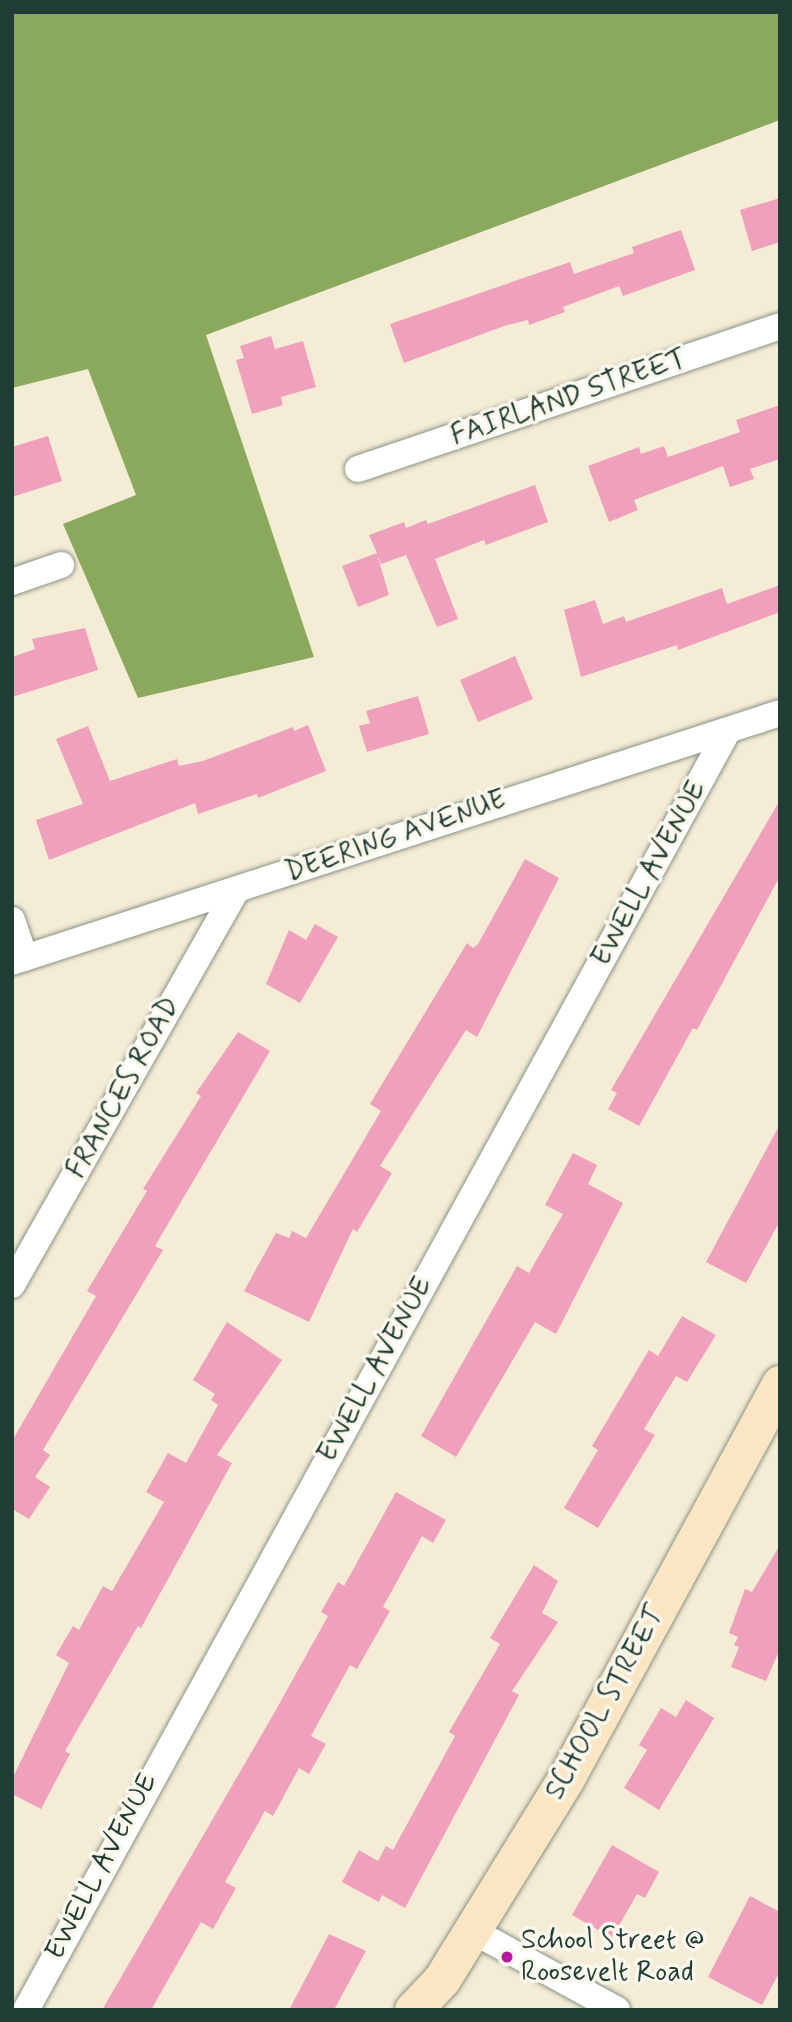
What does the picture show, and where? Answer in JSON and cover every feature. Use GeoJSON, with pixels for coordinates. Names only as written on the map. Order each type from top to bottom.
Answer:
{"type":"FeatureCollection","features":[{"type":"Feature","properties":{"kind":"street","name":"FAIRLAND STREET"},"geometry":{"type":"LineString","coordinates":[[358,469],[780,326]]}},
{"type":"Feature","properties":{"kind":"street"},"geometry":{"type":"LineString","coordinates":[[12,582],[61,565]]}},
{"type":"Feature","properties":{"kind":"street","name":"DEERING AVENUE"},"geometry":{"type":"LineString","coordinates":[[19,960],[236,891],[611,765],[727,732],[780,713]]}},
{"type":"Feature","properties":{"kind":"street","name":"EWELL AVENUE"},"geometry":{"type":"LineString","coordinates":[[26,2010],[727,732]]}},
{"type":"Feature","properties":{"kind":"street","name":"FRANCES ROAD"},"geometry":{"type":"LineString","coordinates":[[12,1285],[236,891]]}},
{"type":"Feature","properties":{"kind":"street"},"geometry":{"type":"LineString","coordinates":[[12,920],[19,960]]}},
{"type":"Feature","properties":{"kind":"street","name":"SCHOOL STREET"},"geometry":{"type":"LineString","coordinates":[[413,2010],[442,1979],[565,1780],[780,1384]]}},
{"type":"Feature","properties":{"kind":"street"},"geometry":{"type":"LineString","coordinates":[[473,1931],[617,2010]]}},
{"type":"Feature","properties":{"kind":"green space"},"geometry":{"type":"Polygon","coordinates":[[[12,12],[780,12],[780,120],[206,335],[314,657],[138,698],[63,524],[136,495],[88,369],[12,388],[12,12]]]}},
{"type":"Feature","properties":{"kind":"building"},"geometry":{"type":"Polygon","coordinates":[[[780,198],[780,242],[752,251],[740,210],[780,198]]]}},
{"type":"Feature","properties":{"kind":"building"},"geometry":{"type":"Polygon","coordinates":[[[681,230],[695,270],[623,296],[619,286],[563,307],[565,312],[529,325],[528,320],[504,326],[404,363],[390,324],[570,262],[574,274],[634,253],[632,247],[681,230]]]}},
{"type":"Feature","properties":{"kind":"building"},"geometry":{"type":"Polygon","coordinates":[[[271,336],[275,349],[303,341],[316,387],[281,397],[283,405],[252,414],[236,360],[244,358],[240,346],[271,336]]]}},
{"type":"Feature","properties":{"kind":"building"},"geometry":{"type":"Polygon","coordinates":[[[780,405],[780,459],[750,469],[754,479],[730,487],[723,466],[634,500],[638,510],[609,522],[588,466],[639,447],[641,454],[664,446],[668,457],[740,432],[736,420],[780,405]]]}},
{"type":"Feature","properties":{"kind":"building"},"geometry":{"type":"Polygon","coordinates":[[[48,436],[62,481],[12,497],[12,447],[48,436]]]}},
{"type":"Feature","properties":{"kind":"building"},"geometry":{"type":"Polygon","coordinates":[[[535,485],[548,522],[486,545],[484,540],[435,559],[458,619],[437,627],[406,555],[381,564],[377,554],[389,595],[358,607],[342,566],[377,553],[369,535],[404,522],[406,528],[426,520],[428,524],[535,485]]]}},
{"type":"Feature","properties":{"kind":"building"},"geometry":{"type":"Polygon","coordinates":[[[780,585],[780,612],[678,650],[677,645],[581,677],[564,610],[595,600],[603,624],[624,616],[626,622],[722,588],[727,604],[780,585]]]}},
{"type":"Feature","properties":{"kind":"building"},"geometry":{"type":"Polygon","coordinates":[[[85,628],[98,670],[12,697],[12,657],[35,649],[32,639],[85,628]]]}},
{"type":"Feature","properties":{"kind":"building"},"geometry":{"type":"Polygon","coordinates":[[[515,656],[533,699],[478,722],[460,680],[515,656]]]}},
{"type":"Feature","properties":{"kind":"building"},"geometry":{"type":"Polygon","coordinates":[[[418,696],[429,734],[367,752],[359,726],[370,723],[366,711],[418,696]]]}},
{"type":"Feature","properties":{"kind":"building"},"geometry":{"type":"Polygon","coordinates":[[[308,725],[326,771],[258,798],[257,794],[198,814],[195,803],[49,860],[36,820],[83,804],[56,739],[88,726],[110,781],[177,759],[179,766],[203,761],[293,727],[294,731],[308,725]]]}},
{"type":"Feature","properties":{"kind":"building"},"geometry":{"type":"Polygon","coordinates":[[[780,800],[780,876],[697,1030],[693,1028],[639,1126],[608,1109],[617,1093],[611,1090],[780,800]]]}},
{"type":"Feature","properties":{"kind":"building"},"geometry":{"type":"Polygon","coordinates":[[[525,859],[559,878],[477,1037],[466,1030],[380,1166],[392,1173],[357,1232],[353,1229],[309,1322],[244,1291],[276,1233],[289,1238],[292,1231],[306,1238],[381,1111],[370,1104],[467,943],[473,948],[478,944],[525,859]]]}},
{"type":"Feature","properties":{"kind":"building"},"geometry":{"type":"Polygon","coordinates":[[[315,924],[338,937],[300,1003],[266,984],[289,930],[306,940],[315,924]]]}},
{"type":"Feature","properties":{"kind":"building"},"geometry":{"type":"Polygon","coordinates":[[[238,1032],[270,1051],[155,1246],[163,1250],[43,1450],[50,1455],[35,1477],[50,1487],[29,1519],[14,1510],[12,1513],[12,1441],[96,1296],[87,1291],[147,1191],[143,1189],[201,1096],[196,1093],[238,1032]]]}},
{"type":"Feature","properties":{"kind":"building"},"geometry":{"type":"Polygon","coordinates":[[[780,1124],[780,1221],[746,1283],[706,1262],[780,1124]]]}},
{"type":"Feature","properties":{"kind":"building"},"geometry":{"type":"Polygon","coordinates":[[[573,1153],[597,1165],[588,1184],[623,1203],[556,1334],[535,1322],[456,1457],[421,1436],[517,1266],[529,1273],[563,1214],[545,1205],[573,1153]]]}},
{"type":"Feature","properties":{"kind":"building"},"geometry":{"type":"Polygon","coordinates":[[[682,1316],[716,1335],[687,1382],[676,1376],[644,1429],[655,1435],[598,1528],[564,1508],[598,1450],[592,1446],[649,1350],[658,1356],[682,1316]]]}},
{"type":"Feature","properties":{"kind":"building"},"geometry":{"type":"Polygon","coordinates":[[[227,1322],[282,1360],[217,1455],[232,1463],[141,1628],[138,1626],[65,1751],[70,1754],[41,1809],[12,1794],[12,1779],[69,1663],[56,1655],[73,1626],[79,1630],[103,1586],[112,1591],[164,1502],[146,1492],[168,1453],[186,1463],[218,1405],[211,1400],[215,1394],[193,1380],[227,1322]]]}},
{"type":"Feature","properties":{"kind":"building"},"geometry":{"type":"Polygon","coordinates":[[[396,1492],[446,1520],[433,1543],[422,1536],[383,1607],[390,1611],[357,1669],[350,1665],[311,1736],[326,1744],[309,1774],[299,1768],[273,1816],[265,1811],[225,1882],[236,1888],[213,1929],[201,1922],[151,2010],[102,2010],[328,1616],[321,1612],[338,1582],[344,1586],[396,1492]]]}},
{"type":"Feature","properties":{"kind":"building"},"geometry":{"type":"Polygon","coordinates":[[[780,1545],[780,1649],[766,1681],[731,1667],[739,1647],[734,1645],[738,1637],[729,1633],[745,1589],[752,1592],[780,1545]]]}},
{"type":"Feature","properties":{"kind":"building"},"geometry":{"type":"Polygon","coordinates":[[[534,1565],[558,1581],[542,1613],[558,1622],[512,1691],[519,1695],[405,1908],[382,1895],[379,1902],[342,1882],[359,1850],[378,1861],[386,1846],[393,1850],[455,1736],[449,1732],[500,1644],[490,1638],[534,1565]]]}},
{"type":"Feature","properties":{"kind":"building"},"geometry":{"type":"Polygon","coordinates":[[[686,1700],[714,1718],[659,1810],[624,1788],[647,1750],[639,1745],[661,1708],[676,1717],[686,1700]]]}},
{"type":"Feature","properties":{"kind":"building"},"geometry":{"type":"Polygon","coordinates":[[[612,1845],[659,1872],[645,1898],[637,1894],[612,1938],[572,1915],[612,1845]]]}},
{"type":"Feature","properties":{"kind":"building"},"geometry":{"type":"Polygon","coordinates":[[[750,1896],[780,1912],[780,1971],[762,2005],[708,1977],[750,1896]]]}},
{"type":"Feature","properties":{"kind":"building"},"geometry":{"type":"Polygon","coordinates":[[[329,1934],[366,1951],[334,2010],[289,2010],[329,1934]]]}},
{"type":"Feature","properties":{"kind":"place","name":"School Street @ Roosevelt Road"},"geometry":{"type":"Point","coordinates":[507,1957]}}]}
